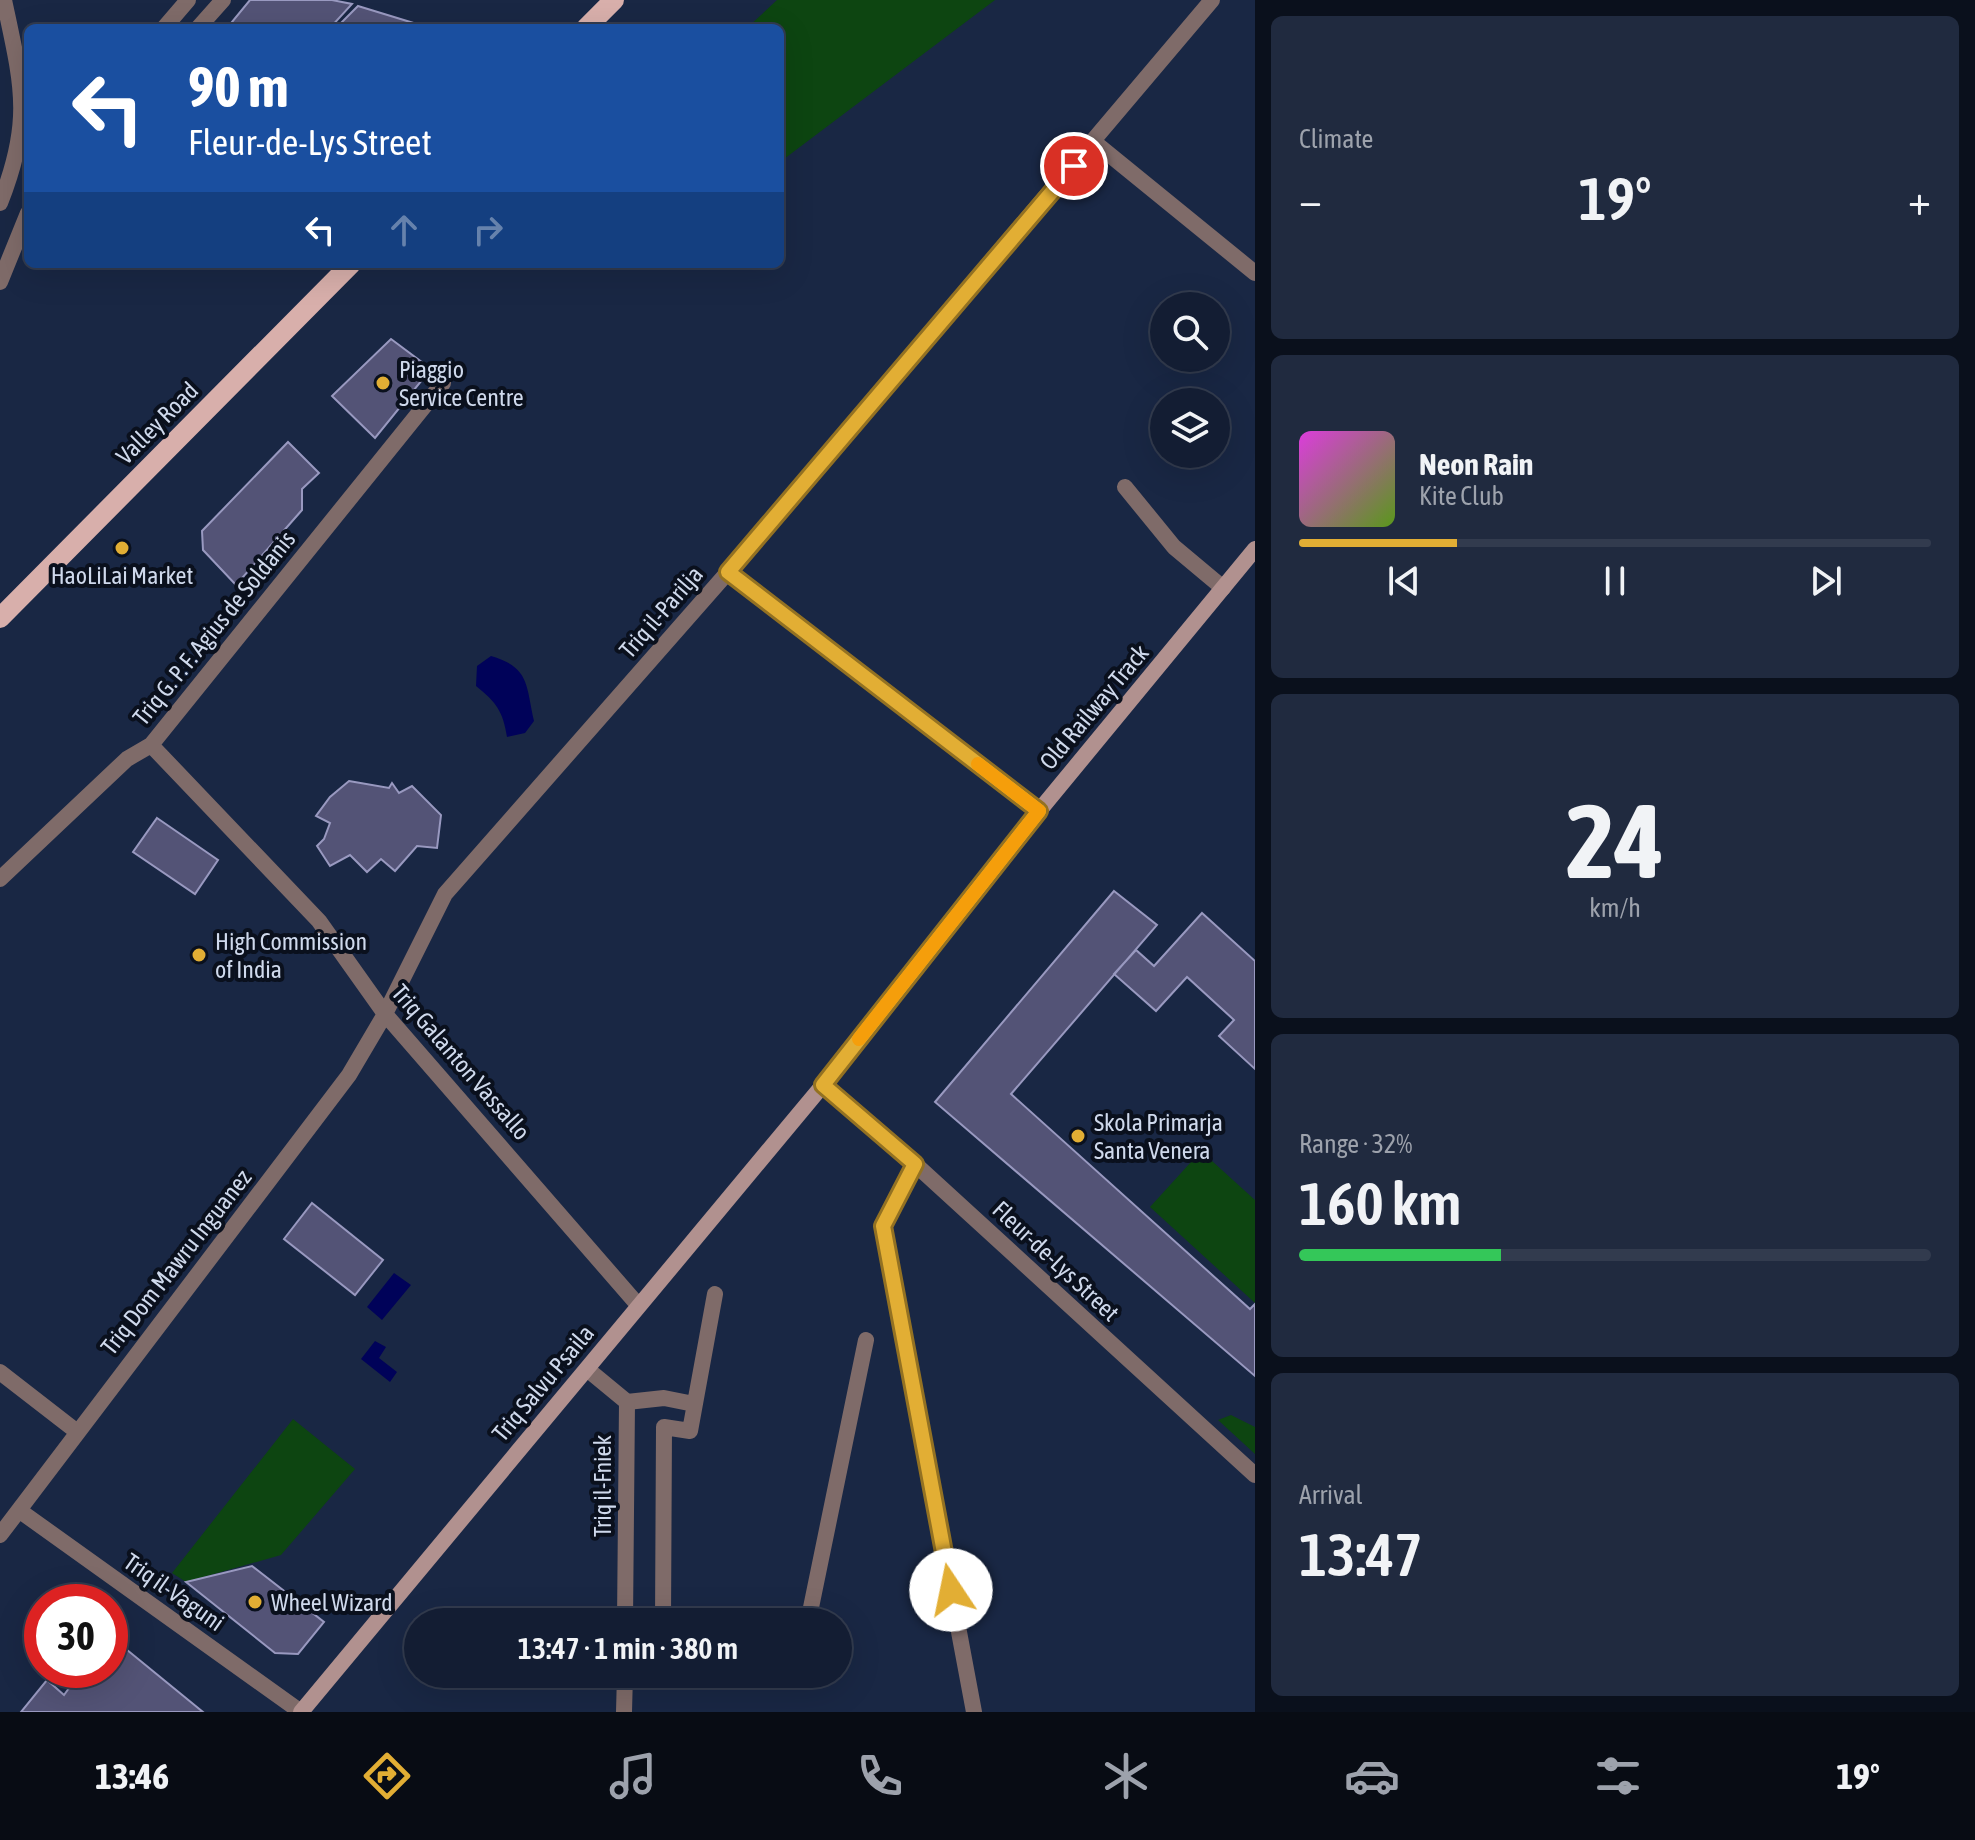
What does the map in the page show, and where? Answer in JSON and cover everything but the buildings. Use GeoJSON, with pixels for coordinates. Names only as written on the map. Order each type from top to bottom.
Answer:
{"type":"FeatureCollection","features":[{"type":"Feature","properties":{"kind":"main road"},"geometry":{"type":"LineString","coordinates":[[590,24],[614,0]]}},
{"type":"Feature","properties":{"kind":"main road","name":"Valley Road"},"geometry":{"type":"LineString","coordinates":[[0,618],[347,268]]}},
{"type":"Feature","properties":{"kind":"main road","name":"Old Railway Track"},"geometry":{"type":"LineString","coordinates":[[823,1085],[1039,811],[1255,549]]}},
{"type":"Feature","properties":{"kind":"main road","name":"Triq Salvu Psaila"},"geometry":{"type":"LineString","coordinates":[[301,1712],[823,1085]]}},
{"type":"Feature","properties":{"kind":"street"},"geometry":{"type":"LineString","coordinates":[[0,203],[16,162],[24,114],[4,0]]}},
{"type":"Feature","properties":{"kind":"street"},"geometry":{"type":"LineString","coordinates":[[167,24],[188,0]]}},
{"type":"Feature","properties":{"kind":"street"},"geometry":{"type":"LineString","coordinates":[[202,24],[223,0]]}},
{"type":"Feature","properties":{"kind":"street","name":"Triq il-Parilja"},"geometry":{"type":"LineString","coordinates":[[385,1014],[445,894],[728,572],[1212,0]]}},
{"type":"Feature","properties":{"kind":"street"},"geometry":{"type":"LineString","coordinates":[[0,59],[18,66],[24,75]]}},
{"type":"Feature","properties":{"kind":"street"},"geometry":{"type":"LineString","coordinates":[[1094,142],[1255,273]]}},
{"type":"Feature","properties":{"kind":"street"},"geometry":{"type":"LineString","coordinates":[[0,282],[24,223]]}},
{"type":"Feature","properties":{"kind":"street","name":"Triq G. P. F. Agius de Soldanis"},"geometry":{"type":"LineString","coordinates":[[0,879],[127,759],[151,745],[443,383]]}},
{"type":"Feature","properties":{"kind":"street"},"geometry":{"type":"LineString","coordinates":[[1125,487],[1174,547],[1223,588]]}},
{"type":"Feature","properties":{"kind":"street"},"geometry":{"type":"LineString","coordinates":[[728,572],[1039,811]]}},
{"type":"Feature","properties":{"kind":"street","name":"Triq Galanton Vassallo"},"geometry":{"type":"LineString","coordinates":[[151,745],[319,921],[385,1014],[638,1305]]}},
{"type":"Feature","properties":{"kind":"street","name":"Triq Dom Mawru Inguanez"},"geometry":{"type":"LineString","coordinates":[[0,1535],[349,1075],[385,1014]]}},
{"type":"Feature","properties":{"kind":"street","name":"Fleur-de-Lys Street"},"geometry":{"type":"LineString","coordinates":[[823,1085],[915,1164],[1255,1475]]}},
{"type":"Feature","properties":{"kind":"street"},"geometry":{"type":"LineString","coordinates":[[915,1164],[883,1226],[974,1712]]}},
{"type":"Feature","properties":{"kind":"street"},"geometry":{"type":"LineString","coordinates":[[663,1608],[664,1427],[690,1431],[715,1294]]}},
{"type":"Feature","properties":{"kind":"street"},"geometry":{"type":"LineString","coordinates":[[811,1608],[866,1340]]}},
{"type":"Feature","properties":{"kind":"street","name":"Triq il-Fniek"},"geometry":{"type":"LineString","coordinates":[[587,1369],[627,1402],[625,1608]]}},
{"type":"Feature","properties":{"kind":"street"},"geometry":{"type":"LineString","coordinates":[[0,1372],[76,1431]]}},
{"type":"Feature","properties":{"kind":"street"},"geometry":{"type":"LineString","coordinates":[[627,1402],[664,1398],[694,1404]]}},
{"type":"Feature","properties":{"kind":"street","name":"Triq il-Vaguni"},"geometry":{"type":"LineString","coordinates":[[20,1511],[301,1712]]}},
{"type":"Feature","properties":{"kind":"street"},"geometry":{"type":"LineString","coordinates":[[624,1712],[625,1688]]}},
{"type":"Feature","properties":{"kind":"green space"},"geometry":{"type":"Polygon","coordinates":[[[777,0],[995,0],[784,159],[784,24],[751,24],[777,0]]]}},
{"type":"Feature","properties":{"kind":"green space"},"geometry":{"type":"Polygon","coordinates":[[[1201,1151],[1255,1200],[1255,1303],[1150,1207],[1201,1151]]]}},
{"type":"Feature","properties":{"kind":"green space"},"geometry":{"type":"Polygon","coordinates":[[[1231,1415],[1255,1427],[1255,1454],[1218,1420],[1231,1415]]]}},
{"type":"Feature","properties":{"kind":"green space"},"geometry":{"type":"Polygon","coordinates":[[[293,1419],[355,1469],[281,1555],[186,1582],[172,1573],[293,1419]]]}},
{"type":"Feature","properties":{"kind":"shaded area"},"geometry":{"type":"Polygon","coordinates":[[[491,656],[513,666],[524,680],[534,721],[525,733],[507,737],[498,708],[476,686],[477,666],[491,656]]]}},
{"type":"Feature","properties":{"kind":"shaded area"},"geometry":{"type":"Polygon","coordinates":[[[394,1273],[411,1285],[382,1320],[367,1307],[394,1273]]]}},
{"type":"Feature","properties":{"kind":"shaded area"},"geometry":{"type":"Polygon","coordinates":[[[375,1341],[386,1347],[379,1358],[397,1372],[390,1382],[361,1359],[375,1341]]]}},
{"type":"Feature","properties":{"kind":"slow traffic"},"geometry":{"type":"LineString","coordinates":[[859,1039],[1039,811],[978,764]]}},
{"type":"Feature","properties":{"kind":"place","name":"Piaggio Service Centre"},"geometry":{"type":"Point","coordinates":[383,383]}},
{"type":"Feature","properties":{"kind":"place","name":"HaoLiLai Market"},"geometry":{"type":"Point","coordinates":[122,548]}},
{"type":"Feature","properties":{"kind":"place","name":"High Commission of India"},"geometry":{"type":"Point","coordinates":[199,955]}},
{"type":"Feature","properties":{"kind":"place","name":"Skola Primarja Santa Venera"},"geometry":{"type":"Point","coordinates":[1078,1136]}},
{"type":"Feature","properties":{"kind":"place","name":"Wheel Wizard"},"geometry":{"type":"Point","coordinates":[255,1602]}},
{"type":"Feature","properties":{"kind":"route"},"geometry":{"type":"LineString","coordinates":[[951,1590],[883,1226],[915,1164],[823,1085],[1039,811],[728,572],[1074,166]]}}]}
